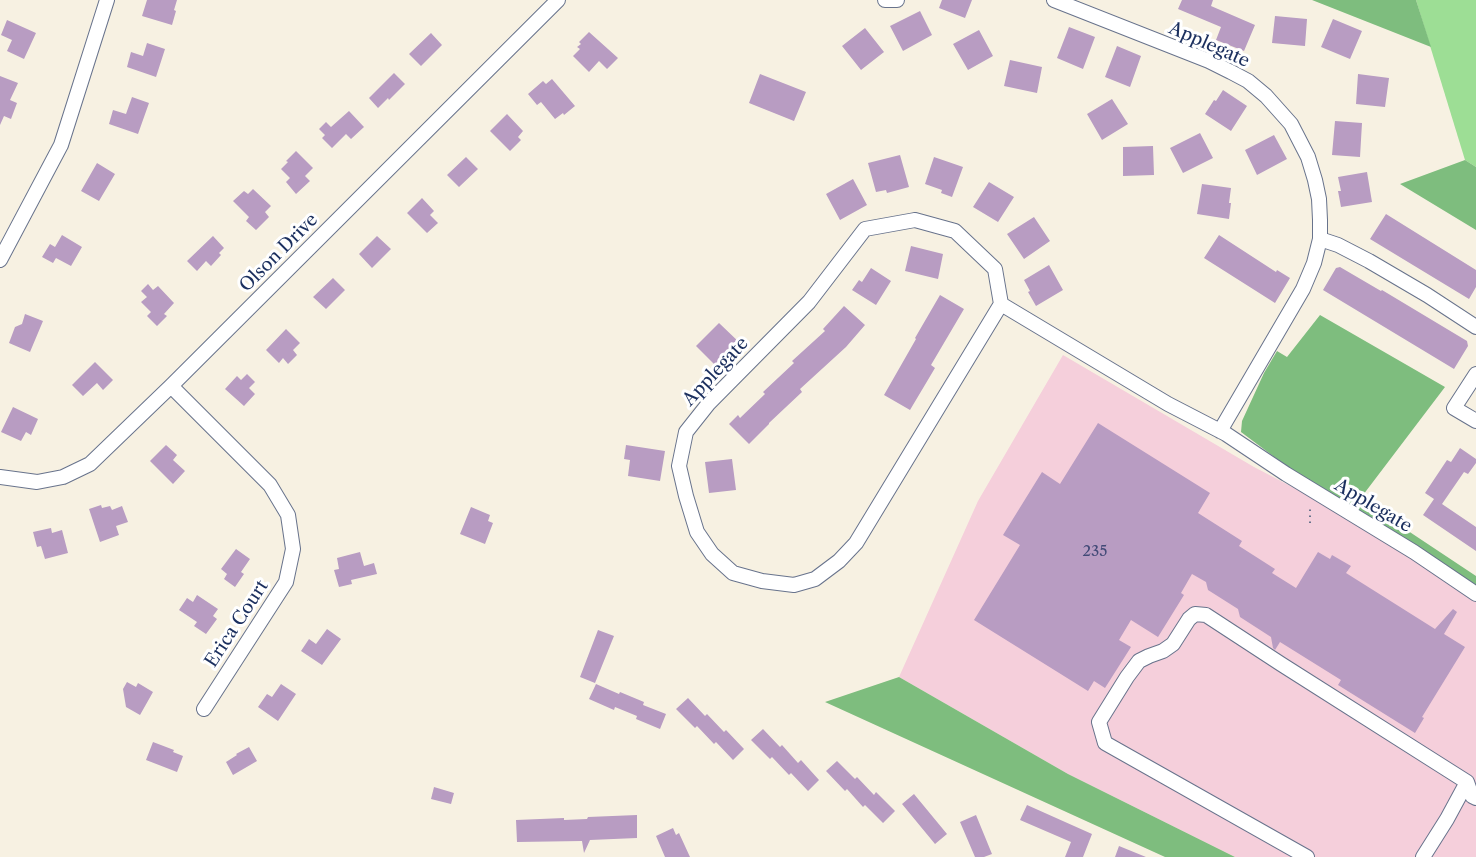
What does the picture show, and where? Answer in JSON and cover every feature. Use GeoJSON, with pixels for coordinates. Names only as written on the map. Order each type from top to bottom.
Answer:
{"type":"FeatureCollection","features":[{"type":"Feature","properties":{"kind":"street"},"geometry":{"type":"LineString","coordinates":[[0,260],[62,145],[107,0]]}},
{"type":"Feature","properties":{"kind":"street","name":"Olson Drive"},"geometry":{"type":"LineString","coordinates":[[0,477],[37,482],[63,477],[90,464],[558,0]]}},
{"type":"Feature","properties":{"kind":"street"},"geometry":{"type":"LineString","coordinates":[[885,0],[897,0]]}},
{"type":"Feature","properties":{"kind":"street","name":"Applegate"},"geometry":{"type":"LineString","coordinates":[[1054,0],[1209,61],[1248,81],[1266,96],[1291,124],[1308,157],[1316,180],[1319,199],[1320,239],[1314,263],[1303,289],[1220,431]]}},
{"type":"Feature","properties":{"kind":"street","name":"Applegate"},"geometry":{"type":"LineString","coordinates":[[1001,304],[856,543],[839,561],[815,579],[794,585],[762,581],[733,573],[712,554],[697,532],[679,466],[686,432],[709,403],[809,302],[865,230],[915,220],[956,231],[995,269],[1001,304],[1168,404],[1220,431],[1414,552],[1476,594]]}},
{"type":"Feature","properties":{"kind":"street"},"geometry":{"type":"LineString","coordinates":[[1320,239],[1338,245],[1369,261],[1476,327]]}},
{"type":"Feature","properties":{"kind":"street"},"geometry":{"type":"LineString","coordinates":[[1476,374],[1454,408],[1476,421]]}},
{"type":"Feature","properties":{"kind":"street","name":"Erica Court"},"geometry":{"type":"LineString","coordinates":[[171,386],[270,485],[288,515],[293,549],[286,582],[204,709]]}},
{"type":"Feature","properties":{"kind":"street"},"geometry":{"type":"LineString","coordinates":[[1307,857],[1105,743],[1100,722],[1127,677],[1139,662],[1173,645],[1189,619],[1196,614],[1206,615],[1471,781]]}},
{"type":"Feature","properties":{"kind":"street"},"geometry":{"type":"LineString","coordinates":[[1471,781],[1472,795],[1476,798]]}},
{"type":"Feature","properties":{"kind":"street"},"geometry":{"type":"LineString","coordinates":[[1423,857],[1471,781]]}},
{"type":"Feature","properties":{"kind":"shaded area"},"geometry":{"type":"Polygon","coordinates":[[[1063,355],[1254,467],[1342,513],[1476,602],[1476,857],[1235,857],[1068,774],[899,677],[978,501],[1063,355]]]}},
{"type":"Feature","properties":{"kind":"green space"},"geometry":{"type":"Polygon","coordinates":[[[1312,0],[1416,0],[1431,47],[1312,0]]]}},
{"type":"Feature","properties":{"kind":"green space"},"geometry":{"type":"Polygon","coordinates":[[[1416,0],[1476,0],[1476,167],[1465,160],[1416,0]]]}},
{"type":"Feature","properties":{"kind":"green space"},"geometry":{"type":"Polygon","coordinates":[[[1465,160],[1476,167],[1476,230],[1400,184],[1465,160]]]}},
{"type":"Feature","properties":{"kind":"green space"},"geometry":{"type":"Polygon","coordinates":[[[1320,315],[1445,387],[1360,499],[1476,576],[1476,586],[1293,471],[1241,432],[1242,421],[1277,351],[1287,357],[1320,315]]]}},
{"type":"Feature","properties":{"kind":"green space"},"geometry":{"type":"Polygon","coordinates":[[[899,677],[1068,774],[1235,857],[1165,857],[825,702],[899,677]]]}},
{"type":"Feature","properties":{"kind":"building"},"geometry":{"type":"Polygon","coordinates":[[[147,0],[177,0],[172,25],[142,16],[147,0]]]}},
{"type":"Feature","properties":{"kind":"building"},"geometry":{"type":"Polygon","coordinates":[[[942,0],[972,0],[965,18],[939,8],[942,0]]]}},
{"type":"Feature","properties":{"kind":"building"},"geometry":{"type":"Polygon","coordinates":[[[1182,0],[1213,0],[1211,6],[1255,25],[1244,51],[1216,40],[1221,27],[1178,9],[1182,0]]]}},
{"type":"Feature","properties":{"kind":"building"},"geometry":{"type":"Polygon","coordinates":[[[920,11],[932,35],[903,51],[890,26],[920,11]]]}},
{"type":"Feature","properties":{"kind":"building"},"geometry":{"type":"Polygon","coordinates":[[[1275,16],[1307,19],[1305,46],[1272,43],[1275,16]]]}},
{"type":"Feature","properties":{"kind":"building"},"geometry":{"type":"Polygon","coordinates":[[[1333,19],[1362,31],[1350,59],[1321,47],[1333,19]]]}},
{"type":"Feature","properties":{"kind":"building"},"geometry":{"type":"Polygon","coordinates":[[[7,20],[36,33],[24,59],[7,51],[12,40],[1,35],[7,20]]]}},
{"type":"Feature","properties":{"kind":"building"},"geometry":{"type":"Polygon","coordinates":[[[1069,27],[1095,37],[1083,69],[1057,58],[1069,27]]]}},
{"type":"Feature","properties":{"kind":"building"},"geometry":{"type":"Polygon","coordinates":[[[865,28],[884,52],[861,70],[842,46],[865,28]]]}},
{"type":"Feature","properties":{"kind":"building"},"geometry":{"type":"Polygon","coordinates":[[[979,30],[993,56],[968,70],[953,44],[979,30]]]}},
{"type":"Feature","properties":{"kind":"building"},"geometry":{"type":"Polygon","coordinates":[[[589,32],[618,58],[607,69],[599,61],[589,72],[573,56],[580,49],[577,47],[581,44],[579,42],[589,32]]]}},
{"type":"Feature","properties":{"kind":"building"},"geometry":{"type":"Polygon","coordinates":[[[431,33],[442,45],[421,66],[409,54],[431,33]]]}},
{"type":"Feature","properties":{"kind":"building"},"geometry":{"type":"Polygon","coordinates":[[[147,43],[165,49],[156,77],[127,67],[131,52],[143,56],[147,43]]]}},
{"type":"Feature","properties":{"kind":"building"},"geometry":{"type":"Polygon","coordinates":[[[1117,46],[1141,56],[1130,87],[1105,77],[1117,46]]]}},
{"type":"Feature","properties":{"kind":"building"},"geometry":{"type":"Polygon","coordinates":[[[1010,60],[1042,67],[1037,93],[1004,86],[1010,60]]]}},
{"type":"Feature","properties":{"kind":"building"},"geometry":{"type":"Polygon","coordinates":[[[394,73],[405,84],[378,108],[369,98],[394,73]]]}},
{"type":"Feature","properties":{"kind":"building"},"geometry":{"type":"Polygon","coordinates":[[[760,74],[806,92],[794,121],[749,103],[760,74]]]}},
{"type":"Feature","properties":{"kind":"building"},"geometry":{"type":"Polygon","coordinates":[[[1358,74],[1389,78],[1385,107],[1356,104],[1358,74]]]}},
{"type":"Feature","properties":{"kind":"building"},"geometry":{"type":"Polygon","coordinates":[[[0,76],[18,83],[10,100],[17,103],[11,119],[4,116],[0,125],[0,76]]]}},
{"type":"Feature","properties":{"kind":"building"},"geometry":{"type":"Polygon","coordinates":[[[552,79],[575,106],[555,119],[541,102],[537,105],[528,94],[543,81],[546,84],[552,79]]]}},
{"type":"Feature","properties":{"kind":"building"},"geometry":{"type":"Polygon","coordinates":[[[1223,90],[1247,106],[1231,131],[1205,114],[1223,90]]]}},
{"type":"Feature","properties":{"kind":"building"},"geometry":{"type":"Polygon","coordinates":[[[132,97],[149,103],[138,134],[109,124],[113,110],[126,114],[132,97]]]}},
{"type":"Feature","properties":{"kind":"building"},"geometry":{"type":"Polygon","coordinates":[[[1112,99],[1128,124],[1102,140],[1087,114],[1112,99]]]}},
{"type":"Feature","properties":{"kind":"building"},"geometry":{"type":"Polygon","coordinates":[[[349,111],[364,127],[351,139],[346,134],[332,148],[322,138],[325,135],[319,129],[326,122],[331,127],[349,111]]]}},
{"type":"Feature","properties":{"kind":"building"},"geometry":{"type":"Polygon","coordinates":[[[507,114],[523,131],[518,137],[521,140],[510,151],[490,131],[507,114]]]}},
{"type":"Feature","properties":{"kind":"building"},"geometry":{"type":"Polygon","coordinates":[[[1335,121],[1362,123],[1360,157],[1332,155],[1335,121]]]}},
{"type":"Feature","properties":{"kind":"building"},"geometry":{"type":"Polygon","coordinates":[[[1200,133],[1213,158],[1183,173],[1170,148],[1200,133]]]}},
{"type":"Feature","properties":{"kind":"building"},"geometry":{"type":"Polygon","coordinates":[[[1274,135],[1287,159],[1257,175],[1245,150],[1274,135]]]}},
{"type":"Feature","properties":{"kind":"building"},"geometry":{"type":"Polygon","coordinates":[[[1153,146],[1154,175],[1123,176],[1123,147],[1153,146]]]}},
{"type":"Feature","properties":{"kind":"building"},"geometry":{"type":"Polygon","coordinates":[[[296,151],[313,168],[305,176],[310,181],[296,194],[286,182],[290,178],[281,169],[296,151]]]}},
{"type":"Feature","properties":{"kind":"building"},"geometry":{"type":"Polygon","coordinates":[[[900,155],[909,187],[887,193],[886,190],[876,192],[868,163],[900,155]]]}},
{"type":"Feature","properties":{"kind":"building"},"geometry":{"type":"Polygon","coordinates":[[[466,157],[478,169],[459,187],[447,175],[466,157]]]}},
{"type":"Feature","properties":{"kind":"building"},"geometry":{"type":"Polygon","coordinates":[[[934,157],[963,167],[952,197],[941,193],[942,190],[925,184],[934,157]]]}},
{"type":"Feature","properties":{"kind":"building"},"geometry":{"type":"Polygon","coordinates":[[[97,163],[115,174],[99,201],[81,191],[97,163]]]}},
{"type":"Feature","properties":{"kind":"building"},"geometry":{"type":"Polygon","coordinates":[[[1367,172],[1372,202],[1341,207],[1338,177],[1367,172]]]}},
{"type":"Feature","properties":{"kind":"building"},"geometry":{"type":"Polygon","coordinates":[[[853,179],[867,205],[840,220],[826,194],[853,179]]]}},
{"type":"Feature","properties":{"kind":"building"},"geometry":{"type":"Polygon","coordinates":[[[989,182],[1014,197],[998,222],[973,207],[989,182]]]}},
{"type":"Feature","properties":{"kind":"building"},"geometry":{"type":"Polygon","coordinates":[[[1202,184],[1231,188],[1229,219],[1197,214],[1202,184]]]}},
{"type":"Feature","properties":{"kind":"building"},"geometry":{"type":"Polygon","coordinates":[[[253,189],[271,206],[265,212],[269,217],[256,230],[246,221],[249,217],[233,201],[244,191],[248,194],[253,189]]]}},
{"type":"Feature","properties":{"kind":"building"},"geometry":{"type":"Polygon","coordinates":[[[422,198],[434,211],[430,215],[438,223],[427,233],[407,213],[422,198]]]}},
{"type":"Feature","properties":{"kind":"building"},"geometry":{"type":"Polygon","coordinates":[[[1386,214],[1476,270],[1476,287],[1469,299],[1370,239],[1386,214]]]}},
{"type":"Feature","properties":{"kind":"building"},"geometry":{"type":"Polygon","coordinates":[[[1034,217],[1050,241],[1024,259],[1007,234],[1034,217]]]}},
{"type":"Feature","properties":{"kind":"building"},"geometry":{"type":"Polygon","coordinates":[[[62,235],[82,247],[71,266],[56,258],[53,263],[42,257],[50,244],[55,247],[62,235]]]}},
{"type":"Feature","properties":{"kind":"building"},"geometry":{"type":"Polygon","coordinates":[[[1219,235],[1276,272],[1277,270],[1290,278],[1275,303],[1204,258],[1219,235]]]}},
{"type":"Feature","properties":{"kind":"building"},"geometry":{"type":"Polygon","coordinates":[[[213,236],[224,248],[219,253],[221,255],[211,266],[206,261],[197,271],[187,261],[213,236]]]}},
{"type":"Feature","properties":{"kind":"building"},"geometry":{"type":"Polygon","coordinates":[[[377,236],[391,249],[372,268],[359,254],[377,236]]]}},
{"type":"Feature","properties":{"kind":"building"},"geometry":{"type":"Polygon","coordinates":[[[911,246],[943,254],[938,279],[905,271],[911,246]]]}},
{"type":"Feature","properties":{"kind":"building"},"geometry":{"type":"Polygon","coordinates":[[[1049,265],[1063,290],[1036,306],[1024,280],[1049,265]]]}},
{"type":"Feature","properties":{"kind":"building"},"geometry":{"type":"Polygon","coordinates":[[[1340,267],[1467,341],[1468,346],[1454,369],[1323,290],[1336,268],[1340,267]]]}},
{"type":"Feature","properties":{"kind":"building"},"geometry":{"type":"Polygon","coordinates":[[[871,268],[891,281],[876,305],[852,290],[859,280],[862,282],[871,268]]]}},
{"type":"Feature","properties":{"kind":"building"},"geometry":{"type":"Polygon","coordinates":[[[333,278],[345,290],[326,309],[313,297],[333,278]]]}},
{"type":"Feature","properties":{"kind":"building"},"geometry":{"type":"Polygon","coordinates":[[[148,284],[153,290],[158,286],[174,303],[164,314],[167,316],[157,326],[147,316],[151,312],[141,302],[147,297],[141,291],[148,284]]]}},
{"type":"Feature","properties":{"kind":"building"},"geometry":{"type":"Polygon","coordinates":[[[940,295],[964,309],[931,365],[935,368],[910,410],[884,395],[940,295]]]}},
{"type":"Feature","properties":{"kind":"building"},"geometry":{"type":"Polygon","coordinates":[[[844,306],[865,325],[846,347],[800,389],[802,392],[749,444],[729,424],[738,415],[740,418],[765,394],[763,392],[825,331],[823,329],[844,306]]]}},
{"type":"Feature","properties":{"kind":"building"},"geometry":{"type":"Polygon","coordinates":[[[25,314],[43,321],[30,352],[9,343],[15,327],[22,324],[25,314]]]}},
{"type":"Feature","properties":{"kind":"building"},"geometry":{"type":"Polygon","coordinates":[[[719,323],[741,344],[716,366],[696,346],[719,323]]]}},
{"type":"Feature","properties":{"kind":"building"},"geometry":{"type":"Polygon","coordinates":[[[286,329],[300,343],[293,350],[297,355],[288,364],[283,358],[279,363],[266,350],[286,329]]]}},
{"type":"Feature","properties":{"kind":"building"},"geometry":{"type":"Polygon","coordinates":[[[95,362],[113,380],[103,390],[97,383],[83,396],[72,385],[95,362]]]}},
{"type":"Feature","properties":{"kind":"building"},"geometry":{"type":"Polygon","coordinates":[[[247,374],[255,382],[249,388],[255,394],[244,406],[225,389],[237,376],[241,380],[247,374]]]}},
{"type":"Feature","properties":{"kind":"building"},"geometry":{"type":"Polygon","coordinates":[[[13,407],[38,419],[31,435],[26,432],[21,441],[1,432],[13,407]]]}},
{"type":"Feature","properties":{"kind":"building"},"geometry":{"type":"Polygon","coordinates":[[[1098,423],[1210,493],[1198,513],[1242,541],[1239,546],[1275,569],[1272,573],[1296,588],[1318,552],[1330,559],[1332,555],[1351,566],[1346,573],[1435,629],[1453,609],[1457,612],[1444,634],[1465,647],[1422,717],[1424,718],[1415,733],[1338,685],[1341,680],[1280,642],[1275,650],[1271,637],[1240,617],[1238,609],[1208,590],[1206,582],[1192,574],[1181,593],[1184,595],[1158,637],[1131,620],[1119,640],[1131,647],[1105,688],[1094,681],[1088,691],[974,620],[1020,545],[1003,535],[1042,472],[1060,484],[1098,423]]]}},
{"type":"Feature","properties":{"kind":"building"},"geometry":{"type":"Polygon","coordinates":[[[166,445],[177,455],[173,460],[185,471],[173,484],[150,461],[166,445]]]}},
{"type":"Feature","properties":{"kind":"building"},"geometry":{"type":"Polygon","coordinates":[[[626,445],[665,451],[660,481],[628,476],[630,460],[624,459],[626,445]]]}},
{"type":"Feature","properties":{"kind":"building"},"geometry":{"type":"Polygon","coordinates":[[[1460,448],[1476,459],[1476,463],[1468,474],[1464,472],[1442,504],[1476,527],[1476,551],[1423,515],[1434,499],[1425,493],[1447,460],[1451,462],[1460,448]]]}},
{"type":"Feature","properties":{"kind":"building"},"geometry":{"type":"Polygon","coordinates":[[[732,459],[736,490],[709,493],[705,462],[732,459]]]}},
{"type":"Feature","properties":{"kind":"building"},"geometry":{"type":"Polygon","coordinates":[[[101,505],[102,508],[110,506],[112,510],[122,506],[128,522],[116,526],[119,535],[100,542],[89,509],[101,505]]]}},
{"type":"Feature","properties":{"kind":"building"},"geometry":{"type":"Polygon","coordinates":[[[471,507],[490,515],[488,521],[493,523],[485,544],[460,534],[471,507]]]}},
{"type":"Feature","properties":{"kind":"building"},"geometry":{"type":"Polygon","coordinates":[[[51,528],[52,533],[62,530],[68,553],[45,559],[41,546],[37,547],[33,532],[51,528]]]}},
{"type":"Feature","properties":{"kind":"building"},"geometry":{"type":"Polygon","coordinates":[[[236,549],[250,559],[235,587],[224,579],[227,574],[221,569],[236,549]]]}},
{"type":"Feature","properties":{"kind":"building"},"geometry":{"type":"Polygon","coordinates":[[[360,552],[364,566],[374,563],[377,574],[351,580],[352,584],[339,587],[334,570],[339,569],[337,558],[360,552]]]}},
{"type":"Feature","properties":{"kind":"building"},"geometry":{"type":"Polygon","coordinates":[[[197,595],[218,609],[213,616],[217,619],[206,634],[194,626],[197,622],[179,610],[187,598],[193,602],[197,595]]]}},
{"type":"Feature","properties":{"kind":"building"},"geometry":{"type":"Polygon","coordinates":[[[327,629],[341,639],[322,665],[301,651],[309,639],[316,644],[327,629]]]}},
{"type":"Feature","properties":{"kind":"building"},"geometry":{"type":"Polygon","coordinates":[[[598,630],[614,636],[595,683],[580,677],[598,630]]]}},
{"type":"Feature","properties":{"kind":"building"},"geometry":{"type":"Polygon","coordinates":[[[127,682],[136,687],[138,683],[153,692],[140,715],[126,707],[123,689],[127,682]]]}},
{"type":"Feature","properties":{"kind":"building"},"geometry":{"type":"Polygon","coordinates":[[[281,684],[296,694],[278,721],[258,707],[267,694],[272,697],[281,684]]]}},
{"type":"Feature","properties":{"kind":"building"},"geometry":{"type":"Polygon","coordinates":[[[596,684],[644,702],[643,705],[666,714],[660,729],[636,719],[637,716],[615,707],[614,710],[589,699],[596,684]]]}},
{"type":"Feature","properties":{"kind":"building"},"geometry":{"type":"Polygon","coordinates":[[[688,698],[724,732],[726,730],[744,749],[733,760],[716,742],[714,744],[676,709],[688,698]]]}},
{"type":"Feature","properties":{"kind":"building"},"geometry":{"type":"Polygon","coordinates":[[[763,729],[798,763],[801,760],[819,780],[808,791],[791,773],[789,775],[751,740],[763,729]]]}},
{"type":"Feature","properties":{"kind":"building"},"geometry":{"type":"Polygon","coordinates":[[[153,742],[183,756],[177,772],[146,760],[153,742]]]}},
{"type":"Feature","properties":{"kind":"building"},"geometry":{"type":"Polygon","coordinates":[[[249,747],[257,761],[233,775],[226,762],[249,747]]]}},
{"type":"Feature","properties":{"kind":"building"},"geometry":{"type":"Polygon","coordinates":[[[837,761],[874,795],[876,792],[895,811],[883,823],[865,805],[863,807],[847,789],[845,791],[826,771],[837,761]]]}},
{"type":"Feature","properties":{"kind":"building"},"geometry":{"type":"Polygon","coordinates":[[[434,787],[454,793],[451,804],[431,799],[434,787]]]}},
{"type":"Feature","properties":{"kind":"building"},"geometry":{"type":"Polygon","coordinates":[[[914,794],[947,834],[935,844],[902,804],[914,794]]]}},
{"type":"Feature","properties":{"kind":"building"},"geometry":{"type":"Polygon","coordinates":[[[1027,805],[1092,834],[1083,857],[1065,857],[1071,842],[1020,820],[1027,805]]]}},
{"type":"Feature","properties":{"kind":"building"},"geometry":{"type":"Polygon","coordinates":[[[637,815],[637,838],[590,840],[584,853],[582,841],[517,842],[516,820],[564,818],[564,820],[637,815]]]}},
{"type":"Feature","properties":{"kind":"building"},"geometry":{"type":"Polygon","coordinates":[[[976,815],[992,854],[984,857],[975,857],[960,822],[976,815]]]}},
{"type":"Feature","properties":{"kind":"building"},"geometry":{"type":"Polygon","coordinates":[[[673,828],[676,835],[679,833],[690,857],[665,857],[656,836],[673,828]]]}},
{"type":"Feature","properties":{"kind":"building"},"geometry":{"type":"Polygon","coordinates":[[[1119,846],[1146,857],[1115,857],[1119,846]]]}}]}
